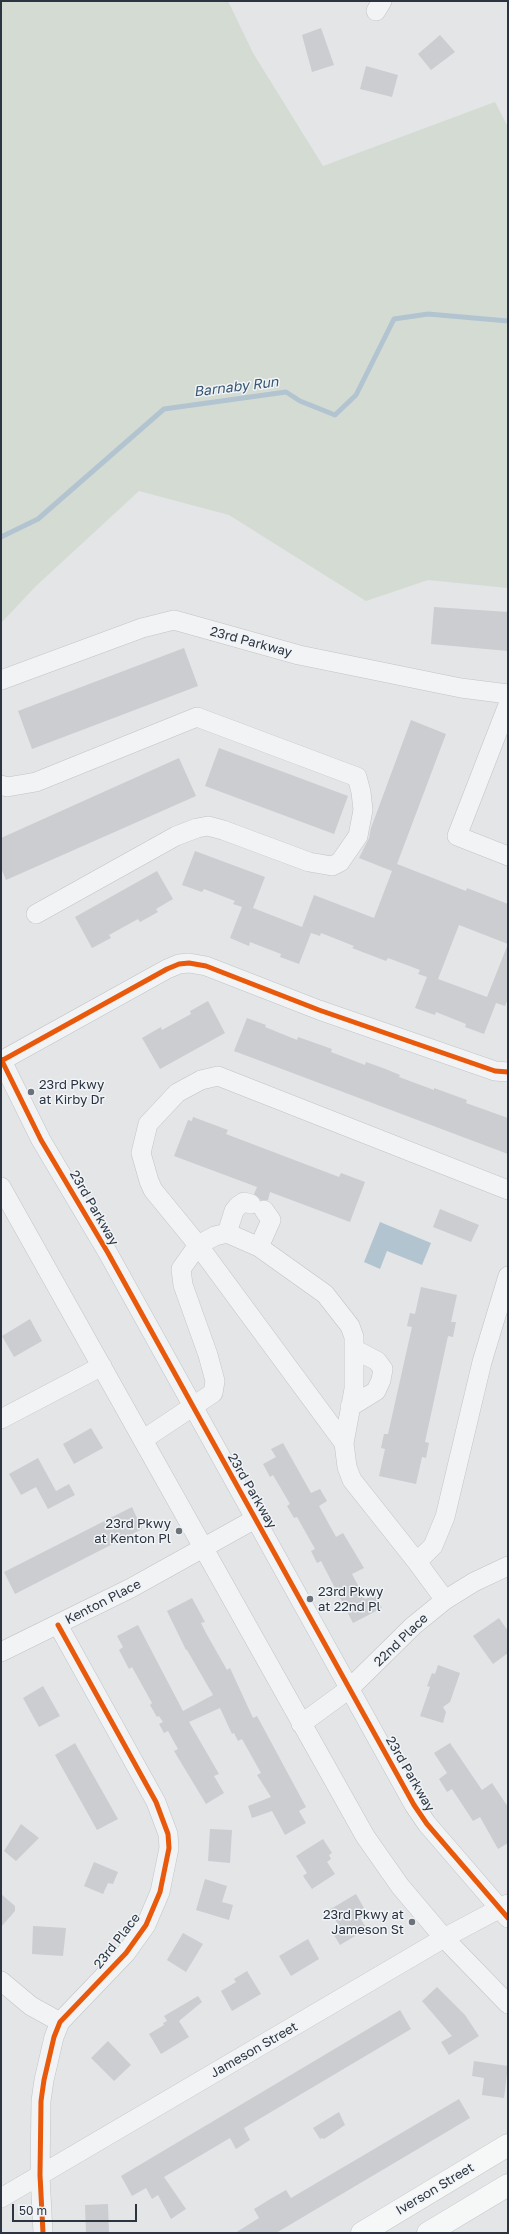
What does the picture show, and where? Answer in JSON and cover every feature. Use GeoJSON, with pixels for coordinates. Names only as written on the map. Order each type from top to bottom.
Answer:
{"type":"FeatureCollection","features":[{"type":"Feature","properties":{"kind":"main road","name":"Iverson Street"},"geometry":{"type":"LineString","coordinates":[[362,2233],[508,2145]]}},
{"type":"Feature","properties":{"kind":"main road"},"geometry":{"type":"LineString","coordinates":[[428,2233],[508,2185]]}},
{"type":"Feature","properties":{"kind":"street","name":"23rd Parkway"},"geometry":{"type":"LineString","coordinates":[[1,680],[142,628],[174,620],[299,655],[461,688],[508,694]]}},
{"type":"Feature","properties":{"kind":"street"},"geometry":{"type":"LineString","coordinates":[[508,705],[457,836],[508,856]]}},
{"type":"Feature","properties":{"kind":"street"},"geometry":{"type":"LineString","coordinates":[[1,785],[7,787],[36,782],[197,717],[357,777],[361,792],[363,810],[358,836],[340,862],[332,866],[309,862],[223,830],[208,826],[197,828],[176,836],[36,914]]}},
{"type":"Feature","properties":{"kind":"street"},"geometry":{"type":"LineString","coordinates":[[1,1060],[167,969],[179,964],[189,963],[206,966],[319,1010],[495,1071],[508,1072]]}},
{"type":"Feature","properties":{"kind":"street","name":"23rd Parkway"},"geometry":{"type":"LineString","coordinates":[[1,1060],[41,1140],[108,1253],[193,1409],[414,1805],[427,1824],[505,1910]]}},
{"type":"Feature","properties":{"kind":"street"},"geometry":{"type":"LineString","coordinates":[[344,1443],[198,1245],[153,1190],[141,1153],[141,1145],[148,1124],[177,1092],[200,1080],[218,1076],[508,1190]]}},
{"type":"Feature","properties":{"kind":"street"},"geometry":{"type":"LineString","coordinates":[[3,1195],[144,1439],[203,1548],[364,1836],[400,1886],[444,1938],[508,2004]]}},
{"type":"Feature","properties":{"kind":"street"},"geometry":{"type":"LineString","coordinates":[[227,1233],[234,1212],[238,1206],[244,1202],[257,1207],[271,1220],[259,1246]]}},
{"type":"Feature","properties":{"kind":"street"},"geometry":{"type":"LineString","coordinates":[[144,1439],[193,1409],[213,1393],[215,1381],[208,1355],[183,1285],[181,1269],[198,1245],[215,1236],[227,1233],[259,1246],[325,1294],[332,1301],[350,1326],[354,1337],[354,1389],[344,1443],[347,1467],[352,1480],[445,1600]]}},
{"type":"Feature","properties":{"kind":"street"},"geometry":{"type":"LineString","coordinates":[[417,1562],[433,1546],[445,1517],[482,1362],[508,1276]]}},
{"type":"Feature","properties":{"kind":"street"},"geometry":{"type":"LineString","coordinates":[[350,1407],[376,1391],[381,1380],[382,1369],[377,1361],[354,1349]]}},
{"type":"Feature","properties":{"kind":"street"},"geometry":{"type":"LineString","coordinates":[[1,1419],[102,1366]]}},
{"type":"Feature","properties":{"kind":"street","name":"Kenton Place"},"geometry":{"type":"LineString","coordinates":[[1,1652],[58,1626],[131,1588],[255,1519]]}},
{"type":"Feature","properties":{"kind":"street","name":"22nd Place"},"geometry":{"type":"LineString","coordinates":[[301,1724],[349,1689],[413,1626],[445,1600],[474,1582],[508,1566]]}},
{"type":"Feature","properties":{"kind":"street","name":"23rd Place"},"geometry":{"type":"LineString","coordinates":[[44,2233],[40,2175],[44,2080],[54,2037],[60,2022],[126,1953],[146,1925],[160,1892],[169,1848],[168,1834],[156,1802],[58,1626]]}},
{"type":"Feature","properties":{"kind":"street","name":"Jameson Street"},"geometry":{"type":"LineString","coordinates":[[1,2198],[444,1938],[505,1910]]}},
{"type":"Feature","properties":{"kind":"street"},"geometry":{"type":"LineString","coordinates":[[1,1981],[31,2006],[60,2022]]}},
{"type":"Feature","properties":{"kind":"shaded area"},"geometry":{"type":"Polygon","coordinates":[[[1,1],[228,1],[253,53],[323,166],[495,102],[508,127],[508,588],[428,580],[366,601],[229,515],[139,491],[36,586],[1,623],[1,1]]]}},
{"type":"Feature","properties":{"kind":"water"},"geometry":{"type":"Polygon","coordinates":[[[380,1222],[431,1243],[422,1265],[387,1251],[380,1269],[364,1262],[380,1222]]]}},
{"type":"Feature","properties":{"kind":"building"},"geometry":{"type":"Polygon","coordinates":[[[321,28],[334,65],[312,72],[302,35],[321,28]]]}},
{"type":"Feature","properties":{"kind":"building"},"geometry":{"type":"Polygon","coordinates":[[[440,35],[455,52],[431,70],[418,54],[440,35]]]}},
{"type":"Feature","properties":{"kind":"building"},"geometry":{"type":"Polygon","coordinates":[[[366,66],[398,75],[392,97],[360,89],[366,66]]]}},
{"type":"Feature","properties":{"kind":"building"},"geometry":{"type":"Polygon","coordinates":[[[434,607],[508,612],[508,651],[431,644],[434,607]]]}},
{"type":"Feature","properties":{"kind":"building"},"geometry":{"type":"Polygon","coordinates":[[[184,648],[198,686],[32,749],[18,711],[184,648]]]}},
{"type":"Feature","properties":{"kind":"building"},"geometry":{"type":"Polygon","coordinates":[[[411,720],[446,734],[397,864],[466,891],[467,888],[508,904],[508,944],[508,999],[505,1006],[496,1003],[484,1034],[465,1027],[466,1024],[436,1012],[435,1015],[415,1008],[427,977],[418,974],[420,970],[388,958],[386,961],[352,948],[354,946],[321,933],[320,936],[311,933],[299,964],[280,957],[281,954],[250,942],[249,946],[230,938],[242,907],[233,904],[235,901],[204,889],[202,892],[182,885],[195,851],[265,877],[253,908],[302,927],[314,895],[374,918],[392,871],[359,858],[369,838],[371,828],[411,720]],[[459,925],[438,979],[487,997],[508,944],[459,925]]]}},
{"type":"Feature","properties":{"kind":"building"},"geometry":{"type":"Polygon","coordinates":[[[219,748],[348,796],[334,834],[205,786],[219,748]]]}},
{"type":"Feature","properties":{"kind":"building"},"geometry":{"type":"Polygon","coordinates":[[[179,758],[196,796],[6,880],[1,868],[1,838],[179,758]]]}},
{"type":"Feature","properties":{"kind":"building"},"geometry":{"type":"Polygon","coordinates":[[[157,871],[173,899],[156,909],[158,912],[140,922],[138,919],[109,935],[111,938],[92,948],[75,917],[157,871]]]}},
{"type":"Feature","properties":{"kind":"building"},"geometry":{"type":"Polygon","coordinates":[[[208,1001],[225,1033],[160,1069],[142,1038],[161,1027],[162,1030],[191,1014],[190,1011],[208,1001]]]}},
{"type":"Feature","properties":{"kind":"building"},"geometry":{"type":"Polygon","coordinates":[[[247,1018],[266,1025],[265,1027],[297,1040],[298,1037],[332,1049],[331,1052],[365,1065],[366,1062],[383,1068],[400,1075],[399,1077],[467,1100],[466,1103],[508,1118],[508,1154],[234,1051],[247,1018]]]}},
{"type":"Feature","properties":{"kind":"building"},"geometry":{"type":"Polygon","coordinates":[[[193,1117],[228,1130],[226,1134],[339,1177],[341,1173],[365,1182],[350,1222],[270,1192],[268,1200],[261,1200],[254,1194],[257,1187],[174,1156],[188,1120],[192,1121],[193,1117]]]}},
{"type":"Feature","properties":{"kind":"building"},"geometry":{"type":"Polygon","coordinates":[[[440,1209],[479,1225],[471,1242],[433,1227],[440,1209]]]}},
{"type":"Feature","properties":{"kind":"building"},"geometry":{"type":"Polygon","coordinates":[[[421,1287],[457,1295],[451,1322],[456,1322],[453,1337],[448,1336],[425,1442],[429,1443],[426,1458],[422,1457],[416,1484],[379,1476],[385,1449],[381,1448],[384,1434],[388,1434],[412,1327],[407,1326],[410,1313],[415,1314],[421,1287]]]}},
{"type":"Feature","properties":{"kind":"building"},"geometry":{"type":"Polygon","coordinates":[[[30,1319],[42,1341],[14,1357],[2,1336],[30,1319]]]}},
{"type":"Feature","properties":{"kind":"building"},"geometry":{"type":"Polygon","coordinates":[[[91,1428],[103,1448],[74,1464],[63,1444],[91,1428]]]}},
{"type":"Feature","properties":{"kind":"building"},"geometry":{"type":"Polygon","coordinates":[[[283,1443],[311,1493],[320,1489],[327,1501],[319,1506],[336,1537],[343,1533],[364,1568],[352,1574],[365,1599],[375,1595],[382,1608],[353,1623],[321,1561],[317,1563],[311,1551],[315,1549],[297,1517],[294,1518],[287,1506],[290,1504],[273,1475],[270,1477],[263,1464],[276,1457],[271,1449],[283,1443]]]}},
{"type":"Feature","properties":{"kind":"building"},"geometry":{"type":"Polygon","coordinates":[[[38,1458],[56,1491],[69,1484],[75,1495],[48,1509],[36,1487],[21,1495],[9,1474],[38,1458]]]}},
{"type":"Feature","properties":{"kind":"building"},"geometry":{"type":"Polygon","coordinates":[[[132,1507],[142,1529],[15,1594],[4,1572],[132,1507]]]}},
{"type":"Feature","properties":{"kind":"building"},"geometry":{"type":"Polygon","coordinates":[[[192,1598],[205,1622],[201,1623],[206,1633],[227,1670],[230,1668],[253,1718],[257,1716],[306,1807],[299,1811],[306,1823],[285,1835],[272,1811],[252,1818],[248,1806],[271,1797],[257,1775],[261,1773],[242,1739],[238,1741],[234,1733],[232,1734],[220,1708],[189,1722],[219,1774],[214,1776],[224,1793],[206,1804],[174,1751],[178,1749],[168,1731],[164,1733],[159,1724],[163,1722],[159,1716],[157,1717],[150,1705],[152,1703],[132,1667],[129,1669],[119,1650],[123,1647],[117,1636],[138,1625],[183,1711],[213,1695],[186,1650],[167,1611],[192,1598]]]}},
{"type":"Feature","properties":{"kind":"building"},"geometry":{"type":"Polygon","coordinates":[[[499,1618],[508,1631],[508,1653],[493,1664],[473,1636],[499,1618]]]}},
{"type":"Feature","properties":{"kind":"building"},"geometry":{"type":"Polygon","coordinates":[[[438,1665],[460,1673],[450,1702],[443,1707],[446,1712],[443,1723],[420,1716],[430,1687],[427,1686],[432,1673],[435,1674],[438,1665]]]}},
{"type":"Feature","properties":{"kind":"building"},"geometry":{"type":"Polygon","coordinates":[[[43,1686],[60,1716],[39,1727],[23,1698],[43,1686]]]}},
{"type":"Feature","properties":{"kind":"building"},"geometry":{"type":"Polygon","coordinates":[[[75,1743],[118,1819],[97,1830],[55,1755],[75,1743]]]}},
{"type":"Feature","properties":{"kind":"building"},"geometry":{"type":"Polygon","coordinates":[[[450,1743],[482,1790],[492,1783],[508,1807],[508,1843],[498,1849],[480,1817],[473,1821],[452,1789],[447,1792],[439,1779],[447,1773],[434,1753],[450,1743]]]}},
{"type":"Feature","properties":{"kind":"building"},"geometry":{"type":"Polygon","coordinates":[[[21,1824],[39,1838],[16,1861],[4,1851],[21,1824]]]}},
{"type":"Feature","properties":{"kind":"building"},"geometry":{"type":"Polygon","coordinates":[[[210,1829],[232,1830],[230,1863],[208,1861],[210,1829]]]}},
{"type":"Feature","properties":{"kind":"building"},"geometry":{"type":"Polygon","coordinates":[[[323,1839],[332,1853],[329,1855],[331,1859],[327,1862],[335,1874],[312,1889],[303,1876],[307,1873],[296,1856],[323,1839]]]}},
{"type":"Feature","properties":{"kind":"building"},"geometry":{"type":"Polygon","coordinates":[[[94,1862],[118,1872],[113,1884],[108,1883],[103,1894],[84,1886],[94,1862]]]}},
{"type":"Feature","properties":{"kind":"building"},"geometry":{"type":"Polygon","coordinates":[[[205,1879],[227,1886],[222,1902],[233,1905],[229,1920],[196,1910],[205,1879]]]}},
{"type":"Feature","properties":{"kind":"building"},"geometry":{"type":"Polygon","coordinates":[[[1,1894],[15,1906],[15,1911],[1,1927],[1,1894]]]}},
{"type":"Feature","properties":{"kind":"building"},"geometry":{"type":"Polygon","coordinates":[[[356,1894],[364,1908],[361,1910],[364,1915],[360,1918],[367,1929],[340,1945],[332,1932],[340,1927],[329,1910],[356,1894]]]}},
{"type":"Feature","properties":{"kind":"building"},"geometry":{"type":"Polygon","coordinates":[[[33,1926],[66,1928],[63,1956],[32,1954],[33,1926]]]}},
{"type":"Feature","properties":{"kind":"building"},"geometry":{"type":"Polygon","coordinates":[[[183,1933],[203,1944],[186,1972],[167,1960],[183,1933]]]}},
{"type":"Feature","properties":{"kind":"building"},"geometry":{"type":"Polygon","coordinates":[[[308,1939],[319,1959],[291,1976],[279,1956],[308,1939]]]}},
{"type":"Feature","properties":{"kind":"building"},"geometry":{"type":"Polygon","coordinates":[[[247,1971],[261,1994],[232,2011],[221,1991],[236,1982],[234,1979],[247,1971]]]}},
{"type":"Feature","properties":{"kind":"building"},"geometry":{"type":"Polygon","coordinates":[[[437,1987],[465,2015],[479,2036],[449,2055],[441,2042],[452,2036],[422,2001],[437,1987]]]}},
{"type":"Feature","properties":{"kind":"building"},"geometry":{"type":"Polygon","coordinates":[[[198,1996],[202,2002],[179,2021],[189,2037],[161,2054],[149,2034],[164,2025],[163,2023],[167,2021],[164,2016],[198,1996]]]}},
{"type":"Feature","properties":{"kind":"building"},"geometry":{"type":"Polygon","coordinates":[[[400,2010],[411,2029],[244,2128],[250,2140],[236,2149],[230,2138],[164,2177],[186,2209],[171,2219],[158,2195],[152,2199],[146,2188],[132,2196],[121,2176],[400,2010]]]}},
{"type":"Feature","properties":{"kind":"building"},"geometry":{"type":"Polygon","coordinates":[[[108,2041],[131,2065],[114,2081],[91,2058],[108,2041]]]}},
{"type":"Feature","properties":{"kind":"building"},"geometry":{"type":"Polygon","coordinates":[[[474,2061],[508,2066],[504,2098],[482,2095],[484,2078],[472,2076],[474,2061]]]}},
{"type":"Feature","properties":{"kind":"building"},"geometry":{"type":"Polygon","coordinates":[[[459,2099],[470,2118],[276,2233],[235,2233],[259,2218],[254,2209],[272,2198],[286,2190],[291,2198],[459,2099]]]}},
{"type":"Feature","properties":{"kind":"building"},"geometry":{"type":"Polygon","coordinates":[[[339,2112],[345,2125],[324,2139],[320,2139],[313,2128],[339,2112]]]}},
{"type":"Feature","properties":{"kind":"building"},"geometry":{"type":"Polygon","coordinates":[[[108,2204],[109,2233],[86,2233],[85,2205],[108,2204]]]}},
{"type":"Feature","properties":{"kind":"waterway","name":"Barnaby Run"},"geometry":{"type":"LineString","coordinates":[[1,537],[38,519],[164,409],[286,392],[300,401],[335,415],[356,395],[394,319],[428,314],[508,321]]}},
{"type":"Feature","properties":{"kind":"cycle path"},"geometry":{"type":"LineString","coordinates":[[1,1061],[167,969],[179,964],[189,963],[206,966],[319,1010],[495,1071],[508,1072]]}},
{"type":"Feature","properties":{"kind":"cycle path"},"geometry":{"type":"LineString","coordinates":[[1,1059],[41,1140],[108,1253],[414,1805],[427,1824],[508,1918]]}},
{"type":"Feature","properties":{"kind":"cycle path"},"geometry":{"type":"LineString","coordinates":[[43,2233],[40,2175],[41,2101],[44,2080],[54,2037],[60,2022],[126,1953],[146,1925],[160,1892],[169,1848],[168,1834],[156,1802],[58,1625]]}},
{"type":"Feature","properties":{"kind":"place","name":"23rd Pkwy at Kirby Dr"},"geometry":{"type":"Point","coordinates":[31,1092]}},
{"type":"Feature","properties":{"kind":"place","name":"23rd Pkwy at Kenton Pl"},"geometry":{"type":"Point","coordinates":[179,1531]}},
{"type":"Feature","properties":{"kind":"place","name":"23rd Pkwy at 22nd Pl"},"geometry":{"type":"Point","coordinates":[310,1599]}},
{"type":"Feature","properties":{"kind":"place","name":"23rd Pkwy at Jameson St"},"geometry":{"type":"Point","coordinates":[412,1922]}}]}
